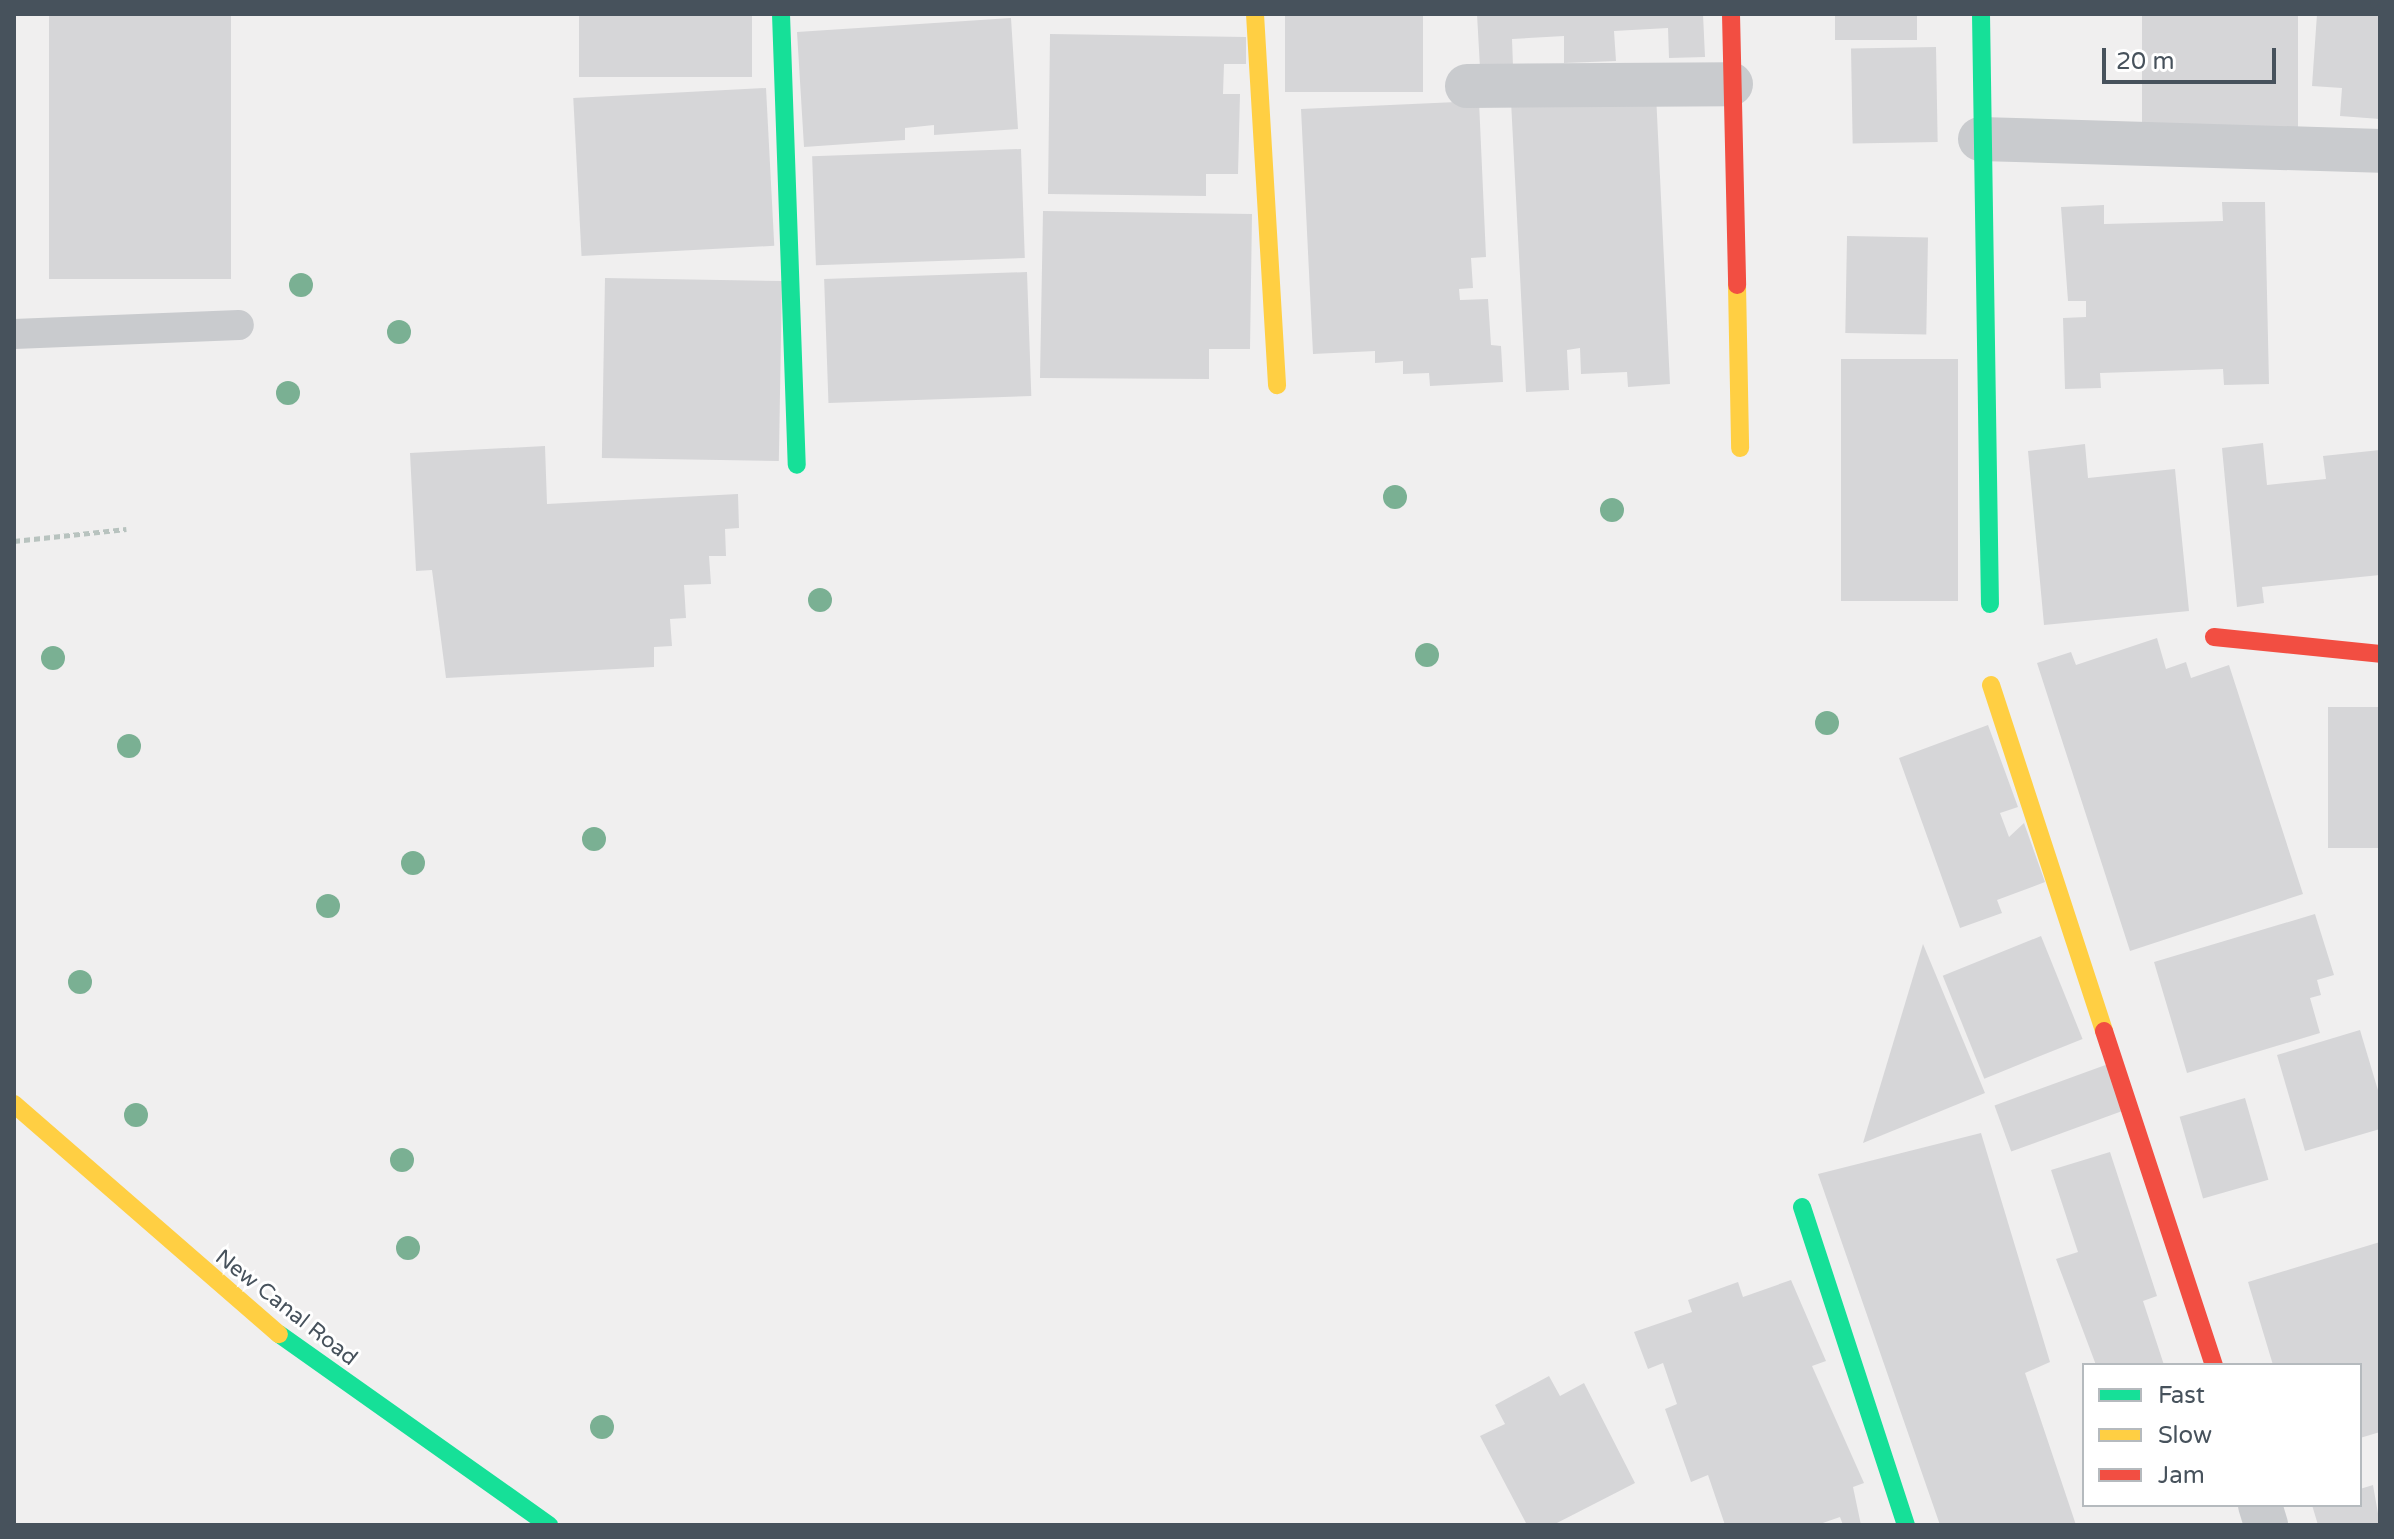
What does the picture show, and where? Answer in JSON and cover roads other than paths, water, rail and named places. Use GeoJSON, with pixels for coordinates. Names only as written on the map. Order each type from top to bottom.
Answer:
{"type":"FeatureCollection","features":[{"type":"Feature","properties":{"kind":"street"},"geometry":{"type":"LineString","coordinates":[[781,14],[797,465]]}},
{"type":"Feature","properties":{"kind":"street"},"geometry":{"type":"LineString","coordinates":[[1255,14],[1277,385]]}},
{"type":"Feature","properties":{"kind":"street"},"geometry":{"type":"LineString","coordinates":[[1731,14],[1740,448]]}},
{"type":"Feature","properties":{"kind":"street"},"geometry":{"type":"LineString","coordinates":[[1981,14],[1980,139],[1990,604]]}},
{"type":"Feature","properties":{"kind":"street"},"geometry":{"type":"LineString","coordinates":[[1467,86],[1731,84]]}},
{"type":"Feature","properties":{"kind":"street"},"geometry":{"type":"LineString","coordinates":[[1980,139],[2380,151]]}},
{"type":"Feature","properties":{"kind":"street"},"geometry":{"type":"LineString","coordinates":[[2214,637],[2380,654]]}},
{"type":"Feature","properties":{"kind":"street"},"geometry":{"type":"LineString","coordinates":[[1991,685],[2213,1363]]}},
{"type":"Feature","properties":{"kind":"street","name":"New Canal Road"},"geometry":{"type":"LineString","coordinates":[[14,1104],[232,1300],[549,1525]]}},
{"type":"Feature","properties":{"kind":"street"},"geometry":{"type":"LineString","coordinates":[[1802,1207],[1906,1525]]}},
{"type":"Feature","properties":{"kind":"lane"},"geometry":{"type":"LineString","coordinates":[[14,334],[239,325]]}}]}
